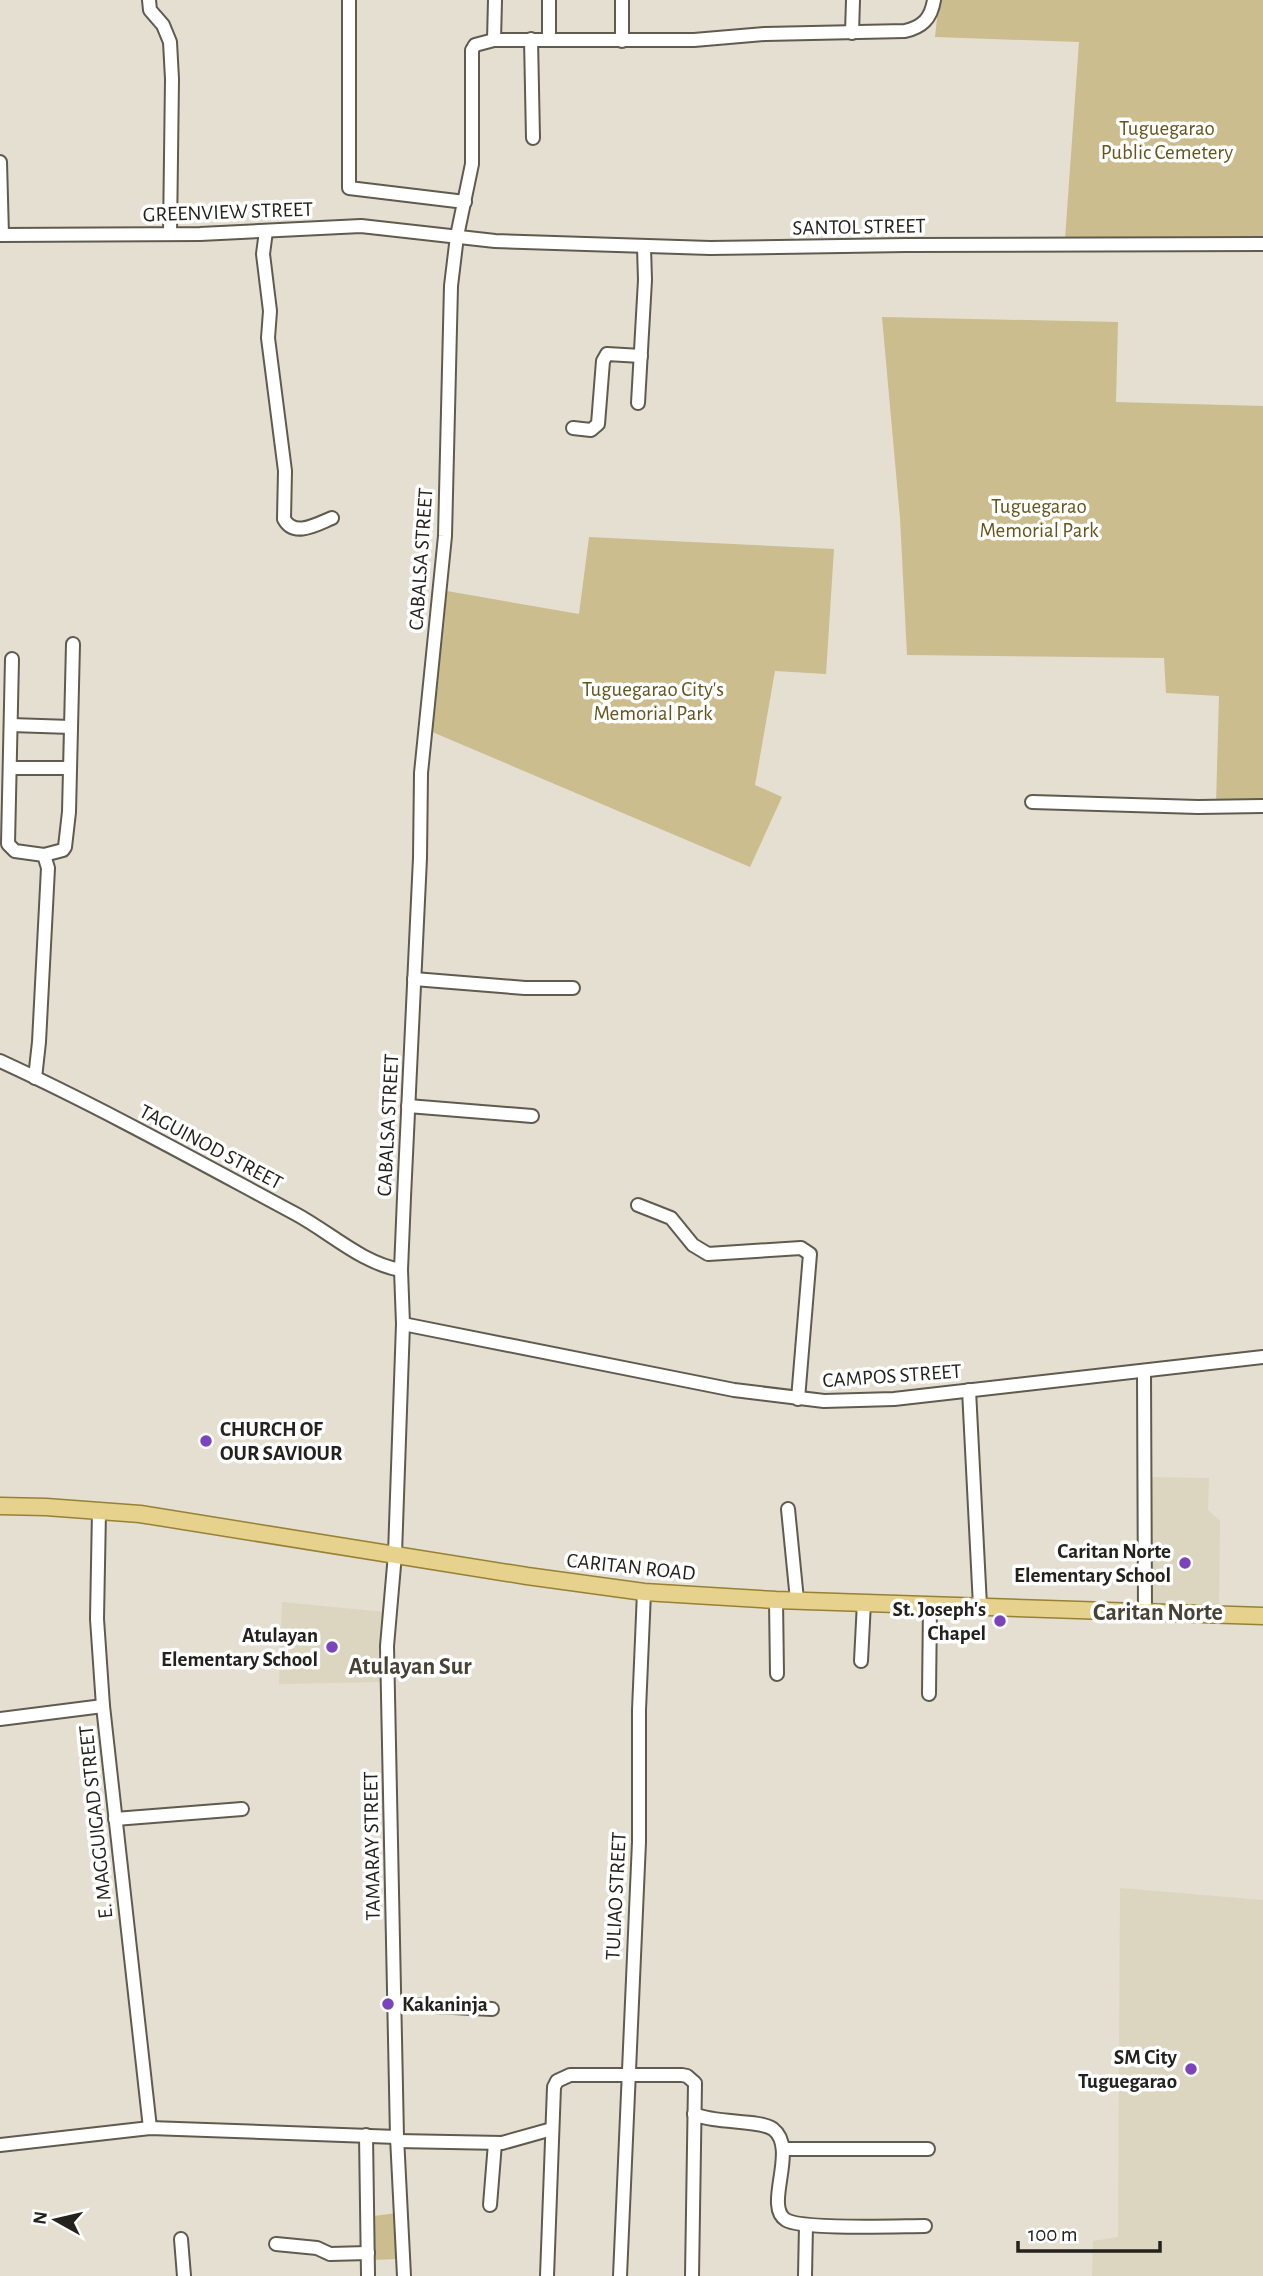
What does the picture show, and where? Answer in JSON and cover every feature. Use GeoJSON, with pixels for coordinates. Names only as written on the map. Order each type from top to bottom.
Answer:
{"type":"FeatureCollection","features":[{"type":"Feature","properties":{"kind":"main road","name":"CARITAN ROAD"},"geometry":{"type":"LineString","coordinates":[[0,1506],[140,1514],[644,1592],[776,1600],[1263,1616]]}},
{"type":"Feature","properties":{"kind":"street"},"geometry":{"type":"LineString","coordinates":[[149,0],[150,9],[163,25],[170,42],[170,234]]}},
{"type":"Feature","properties":{"kind":"street"},"geometry":{"type":"LineString","coordinates":[[349,0],[349,188],[465,202]]}},
{"type":"Feature","properties":{"kind":"street"},"geometry":{"type":"LineString","coordinates":[[495,0],[494,40],[622,41],[905,31],[916,28],[929,16],[934,0]]}},
{"type":"Feature","properties":{"kind":"street"},"geometry":{"type":"LineString","coordinates":[[549,0],[549,39]]}},
{"type":"Feature","properties":{"kind":"street"},"geometry":{"type":"LineString","coordinates":[[622,0],[622,41]]}},
{"type":"Feature","properties":{"kind":"street"},"geometry":{"type":"LineString","coordinates":[[852,33],[853,0]]}},
{"type":"Feature","properties":{"kind":"street"},"geometry":{"type":"LineString","coordinates":[[531,39],[533,138]]}},
{"type":"Feature","properties":{"kind":"street","name":"CABALSA STREET"},"geometry":{"type":"LineString","coordinates":[[395,1554],[403,1324],[401,1270],[420,858],[421,774],[445,536],[449,318],[457,236],[474,143],[472,50],[475,45],[494,40]]}},
{"type":"Feature","properties":{"kind":"street"},"geometry":{"type":"LineString","coordinates":[[0,162],[1,235]]}},
{"type":"Feature","properties":{"kind":"street","name":"GREENVIEW STREET"},"geometry":{"type":"LineString","coordinates":[[1,235],[170,234],[376,226],[457,236]]}},
{"type":"Feature","properties":{"kind":"street"},"geometry":{"type":"LineString","coordinates":[[266,231],[263,254],[270,312],[268,338],[285,471],[284,519],[287,524],[299,529],[332,518]]}},
{"type":"Feature","properties":{"kind":"street","name":"SANTOL STREET"},"geometry":{"type":"LineString","coordinates":[[457,236],[495,241],[710,248],[1263,244]]}},
{"type":"Feature","properties":{"kind":"street"},"geometry":{"type":"LineString","coordinates":[[638,403],[644,247]]}},
{"type":"Feature","properties":{"kind":"street"},"geometry":{"type":"LineString","coordinates":[[573,428],[591,430],[598,424],[603,361],[607,355],[641,356]]}},
{"type":"Feature","properties":{"kind":"street"},"geometry":{"type":"LineString","coordinates":[[12,659],[8,844],[15,851],[44,855],[65,847],[69,812],[73,644]]}},
{"type":"Feature","properties":{"kind":"street"},"geometry":{"type":"LineString","coordinates":[[11,726],[71,727]]}},
{"type":"Feature","properties":{"kind":"street"},"geometry":{"type":"LineString","coordinates":[[10,768],[70,768]]}},
{"type":"Feature","properties":{"kind":"street"},"geometry":{"type":"LineString","coordinates":[[1032,802],[1263,806]]}},
{"type":"Feature","properties":{"kind":"street"},"geometry":{"type":"LineString","coordinates":[[35,1078],[48,868],[44,855]]}},
{"type":"Feature","properties":{"kind":"street"},"geometry":{"type":"LineString","coordinates":[[414,979],[525,988],[573,988]]}},
{"type":"Feature","properties":{"kind":"street","name":"TAGUINOD STREET"},"geometry":{"type":"LineString","coordinates":[[0,1061],[140,1130],[323,1229],[373,1263],[401,1270]]}},
{"type":"Feature","properties":{"kind":"street"},"geometry":{"type":"LineString","coordinates":[[408,1106],[532,1116]]}},
{"type":"Feature","properties":{"kind":"street"},"geometry":{"type":"LineString","coordinates":[[638,1205],[671,1218],[693,1245],[708,1254],[802,1248],[810,1254],[798,1399]]}},
{"type":"Feature","properties":{"kind":"street","name":"CAMPOS STREET"},"geometry":{"type":"LineString","coordinates":[[403,1324],[734,1390],[798,1399],[851,1401],[1144,1372],[1263,1357]]}},
{"type":"Feature","properties":{"kind":"street"},"geometry":{"type":"LineString","coordinates":[[1144,1372],[1145,1612]]}},
{"type":"Feature","properties":{"kind":"street"},"geometry":{"type":"LineString","coordinates":[[969,1390],[980,1606]]}},
{"type":"Feature","properties":{"kind":"street"},"geometry":{"type":"LineString","coordinates":[[789,1509],[797,1600]]}},
{"type":"Feature","properties":{"kind":"street","name":"E. MAGGUIGAD STREET"},"geometry":{"type":"LineString","coordinates":[[99,1511],[97,1619],[103,1706],[150,2128]]}},
{"type":"Feature","properties":{"kind":"street","name":"TAMARAY STREET"},"geometry":{"type":"LineString","coordinates":[[395,1554],[388,1617],[387,1671],[397,2139],[404,2276]]}},
{"type":"Feature","properties":{"kind":"street","name":"TULIAO STREET"},"geometry":{"type":"LineString","coordinates":[[620,2276],[639,1842],[639,1710],[644,1592]]}},
{"type":"Feature","properties":{"kind":"street"},"geometry":{"type":"LineString","coordinates":[[776,1600],[777,1674]]}},
{"type":"Feature","properties":{"kind":"street"},"geometry":{"type":"LineString","coordinates":[[861,1661],[864,1602]]}},
{"type":"Feature","properties":{"kind":"street"},"geometry":{"type":"LineString","coordinates":[[929,1694],[930,1605]]}},
{"type":"Feature","properties":{"kind":"street"},"geometry":{"type":"LineString","coordinates":[[0,1719],[103,1706]]}},
{"type":"Feature","properties":{"kind":"street"},"geometry":{"type":"LineString","coordinates":[[115,1819],[242,1809]]}},
{"type":"Feature","properties":{"kind":"street"},"geometry":{"type":"LineString","coordinates":[[395,2004],[492,2009]]}},
{"type":"Feature","properties":{"kind":"street"},"geometry":{"type":"LineString","coordinates":[[547,2276],[554,2087],[557,2081],[570,2075],[627,2075],[687,2076],[695,2084],[692,2276]]}},
{"type":"Feature","properties":{"kind":"street"},"geometry":{"type":"LineString","coordinates":[[694,2114],[767,2126],[779,2135],[783,2149],[779,2212],[787,2221],[806,2225],[925,2226]]}},
{"type":"Feature","properties":{"kind":"street"},"geometry":{"type":"LineString","coordinates":[[0,2145],[150,2128],[366,2134],[397,2139],[495,2143],[509,2142],[552,2129]]}},
{"type":"Feature","properties":{"kind":"street"},"geometry":{"type":"LineString","coordinates":[[366,2134],[368,2275]]}},
{"type":"Feature","properties":{"kind":"street"},"geometry":{"type":"LineString","coordinates":[[490,2205],[495,2143]]}},
{"type":"Feature","properties":{"kind":"street"},"geometry":{"type":"LineString","coordinates":[[783,2149],[928,2149]]}},
{"type":"Feature","properties":{"kind":"street"},"geometry":{"type":"LineString","coordinates":[[805,2276],[806,2225]]}},
{"type":"Feature","properties":{"kind":"street"},"geometry":{"type":"LineString","coordinates":[[181,2239],[184,2276]]}},
{"type":"Feature","properties":{"kind":"street"},"geometry":{"type":"LineString","coordinates":[[276,2244],[317,2248],[330,2254],[368,2253]]}},
{"type":"Feature","properties":{"kind":"shaded area","name":"Caritan Norte Elementary School"},"geometry":{"type":"Polygon","coordinates":[[[1149,1477],[1209,1478],[1208,1510],[1220,1521],[1219,1608],[1150,1605],[1149,1477]]]}},
{"type":"Feature","properties":{"kind":"shaded area","name":"Atulayan Elementary School"},"geometry":{"type":"Polygon","coordinates":[[[282,1602],[384,1612],[383,1682],[279,1684],[282,1602]]]}},
{"type":"Feature","properties":{"kind":"shaded area","name":"SM City Tuguegarao"},"geometry":{"type":"Polygon","coordinates":[[[1120,1888],[1263,1900],[1263,2276],[1092,2276],[1093,2241],[1118,2237],[1120,1888]]]}},
{"type":"Feature","properties":{"kind":"green space","name":"Tuguegarao Public Cemetery"},"geometry":{"type":"Polygon","coordinates":[[[939,0],[1263,0],[1263,240],[1065,239],[1079,42],[935,37],[939,0]]]}},
{"type":"Feature","properties":{"kind":"green space","name":"Tuguegarao Memorial Park"},"geometry":{"type":"Polygon","coordinates":[[[882,317],[1118,322],[1116,402],[1263,406],[1263,802],[1216,805],[1219,696],[1166,693],[1164,658],[907,655],[900,518],[882,317]]]}},
{"type":"Feature","properties":{"kind":"green space","name":"Tuguegarao City's Memorial Park"},"geometry":{"type":"Polygon","coordinates":[[[589,537],[834,549],[826,674],[775,671],[755,785],[782,797],[750,867],[430,731],[447,591],[579,614],[589,537]]]}},
{"type":"Feature","properties":{"kind":"green space"},"geometry":{"type":"Polygon","coordinates":[[[396,2213],[397,2259],[373,2260],[374,2216],[396,2213]]]}},
{"type":"Feature","properties":{"kind":"place","name":"CHURCH OF OUR SAVIOUR"},"geometry":{"type":"Point","coordinates":[206,1441]}},
{"type":"Feature","properties":{"kind":"place","name":"Caritan Norte Elementary School"},"geometry":{"type":"Point","coordinates":[1185,1563]}},
{"type":"Feature","properties":{"kind":"place","name":"St. Joseph's Chapel"},"geometry":{"type":"Point","coordinates":[1000,1621]}},
{"type":"Feature","properties":{"kind":"place","name":"Atulayan Elementary School"},"geometry":{"type":"Point","coordinates":[332,1647]}},
{"type":"Feature","properties":{"kind":"place","name":"Kakaninja"},"geometry":{"type":"Point","coordinates":[388,2004]}},
{"type":"Feature","properties":{"kind":"place","name":"SM City Tuguegarao"},"geometry":{"type":"Point","coordinates":[1191,2069]}},
{"type":"Feature","properties":{"kind":"district","name":"Caritan Norte"},"geometry":{"type":"Point","coordinates":[1158,1613]}},
{"type":"Feature","properties":{"kind":"district","name":"Atulayan Sur"},"geometry":{"type":"Point","coordinates":[410,1667]}}]}
